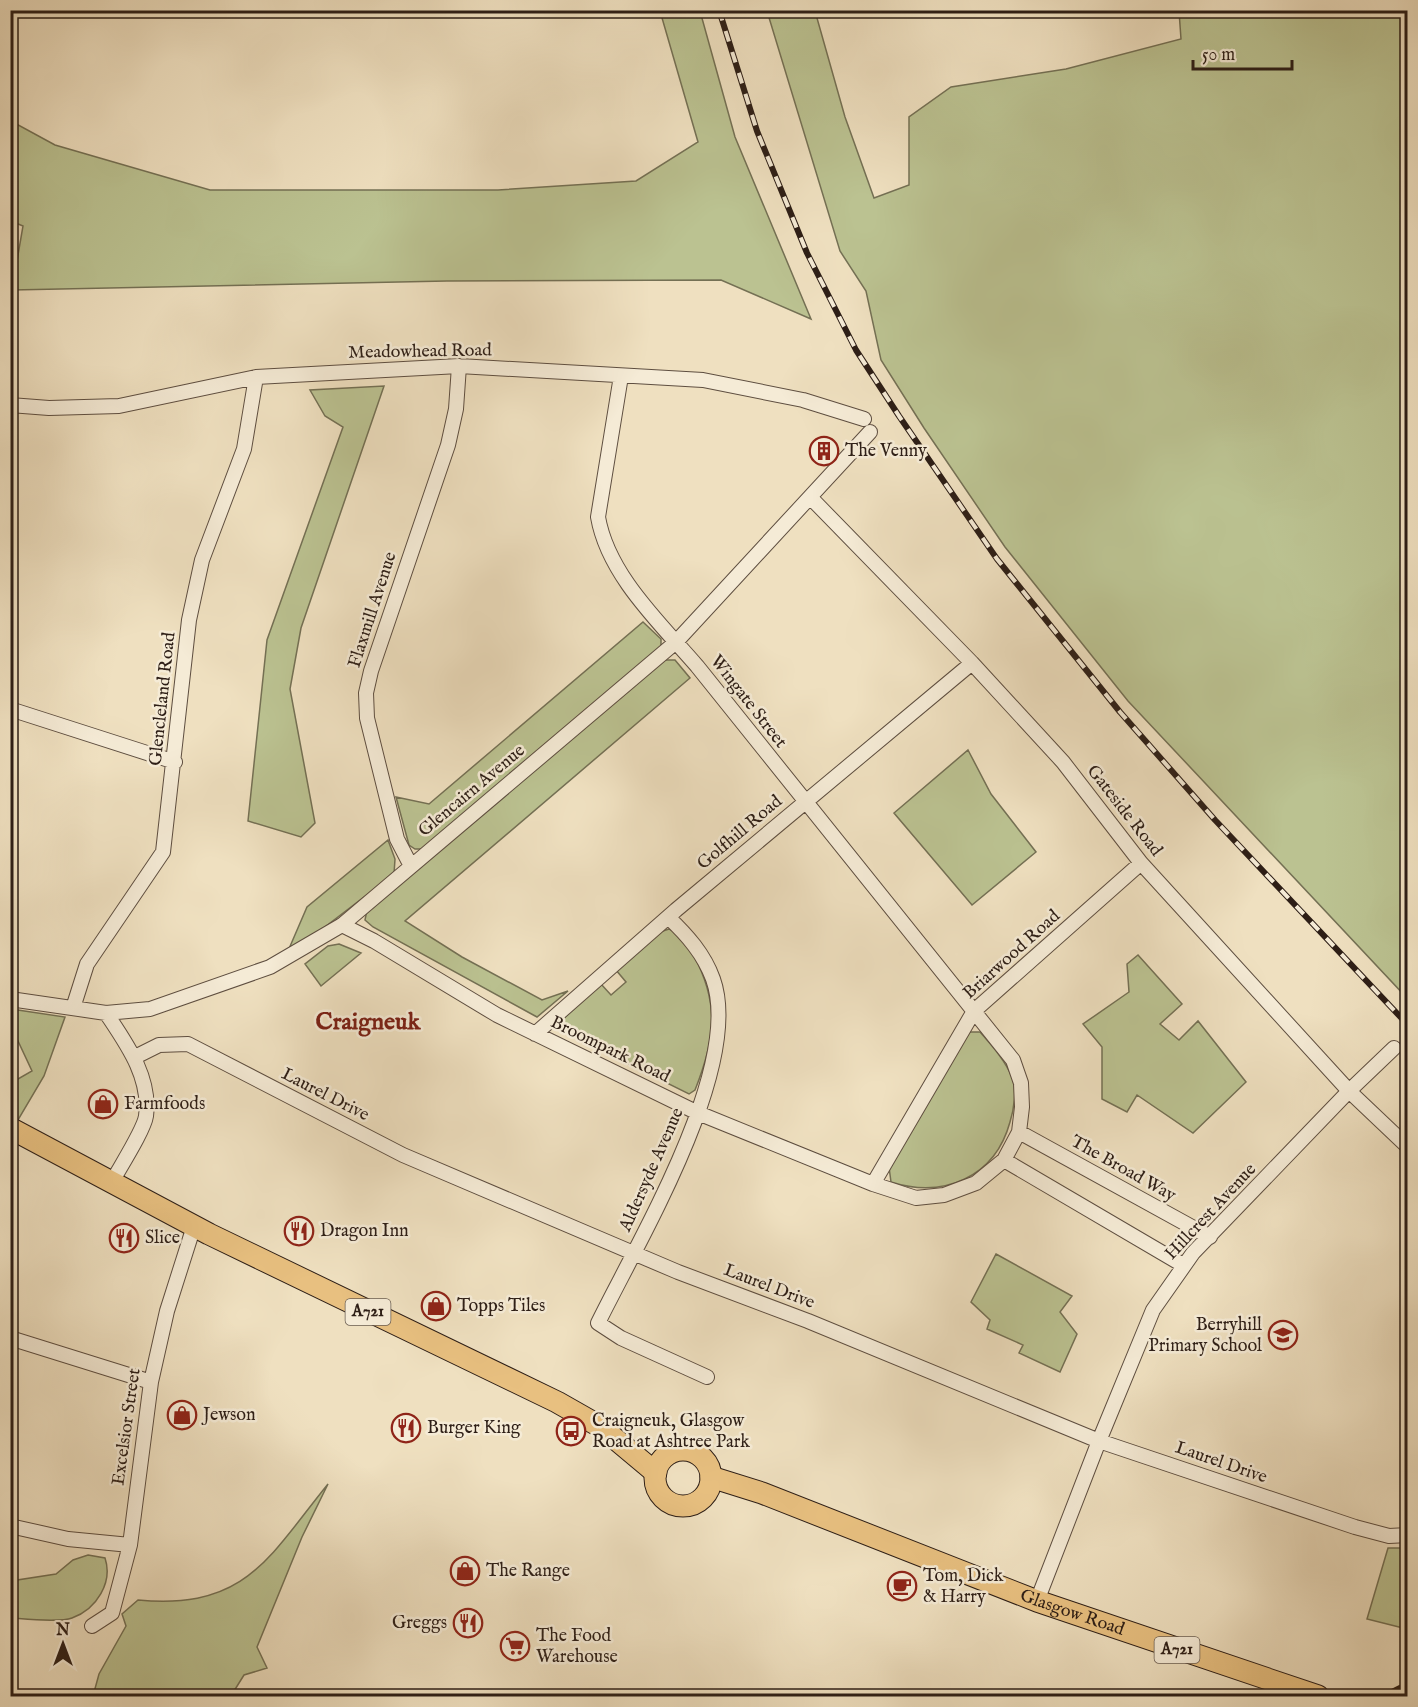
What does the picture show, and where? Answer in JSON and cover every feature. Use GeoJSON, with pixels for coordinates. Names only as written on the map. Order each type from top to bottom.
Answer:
{"type":"FeatureCollection","features":[{"type":"Feature","properties":{"kind":"main road","name":"A721"},"geometry":{"type":"LineString","coordinates":[[10,1128],[194,1226],[557,1402],[601,1427],[621,1445],[658,1467]]}},
{"type":"Feature","properties":{"kind":"main road"},"geometry":{"type":"LineString","coordinates":[[675,1452],[692,1452],[705,1461],[709,1485],[693,1504],[675,1505],[662,1496],[655,1481],[658,1467],[675,1452]]}},
{"type":"Feature","properties":{"kind":"main road","name":"Glasgow Road"},"geometry":{"type":"LineString","coordinates":[[709,1485],[762,1493],[1037,1601],[1318,1696]]}},
{"type":"Feature","properties":{"kind":"street","name":"Meadowhead Road"},"geometry":{"type":"LineString","coordinates":[[10,405],[49,408],[119,406],[256,377],[459,366],[703,380],[803,400],[867,425]]}},
{"type":"Feature","properties":{"kind":"street","name":"Flaxmill Avenue"},"geometry":{"type":"LineString","coordinates":[[411,866],[397,838],[367,718],[366,693],[371,670],[448,445],[456,409],[459,366]]}},
{"type":"Feature","properties":{"kind":"street","name":"Wingate Street"},"geometry":{"type":"LineString","coordinates":[[621,376],[598,517],[601,534],[630,586],[974,1011]]}},
{"type":"Feature","properties":{"kind":"street","name":"Glencleland Road"},"geometry":{"type":"LineString","coordinates":[[73,1008],[87,964],[163,852],[175,762],[189,620],[202,560],[244,449],[256,377]]}},
{"type":"Feature","properties":{"kind":"street","name":"Glencairn Avenue"},"geometry":{"type":"LineString","coordinates":[[10,999],[106,1013],[150,1009],[270,967],[342,925],[676,642],[811,498],[867,425]]}},
{"type":"Feature","properties":{"kind":"street","name":"Gateside Road"},"geometry":{"type":"LineString","coordinates":[[811,498],[972,663],[1063,762],[1141,863],[1349,1091],[1407,1147]]}},
{"type":"Feature","properties":{"kind":"street","name":"Golfhill Road"},"geometry":{"type":"LineString","coordinates":[[535,1034],[804,802],[972,663]]}},
{"type":"Feature","properties":{"kind":"street"},"geometry":{"type":"LineString","coordinates":[[10,709],[175,762]]}},
{"type":"Feature","properties":{"kind":"street","name":"Briarwood Road"},"geometry":{"type":"LineString","coordinates":[[873,1184],[974,1011],[1141,863]]}},
{"type":"Feature","properties":{"kind":"street","name":"Aldersyde Avenue"},"geometry":{"type":"LineString","coordinates":[[669,917],[695,944],[713,979],[719,1005],[719,1032],[713,1066],[698,1113],[636,1252],[598,1323],[621,1338],[707,1377]]}},
{"type":"Feature","properties":{"kind":"street","name":"Broompark Road"},"geometry":{"type":"LineString","coordinates":[[342,925],[374,940],[496,1015],[698,1113],[873,1184]]}},
{"type":"Feature","properties":{"kind":"street"},"geometry":{"type":"LineString","coordinates":[[873,1184],[916,1198],[944,1195],[976,1183],[1004,1160],[1019,1132],[1022,1107],[1021,1083],[1013,1060],[974,1011]]}},
{"type":"Feature","properties":{"kind":"street"},"geometry":{"type":"LineString","coordinates":[[106,1013],[135,1057],[144,1093],[146,1117],[112,1182]]}},
{"type":"Feature","properties":{"kind":"street","name":"Laurel Drive"},"geometry":{"type":"LineString","coordinates":[[135,1057],[159,1045],[188,1044],[403,1155],[636,1252],[678,1272],[808,1321],[1099,1441],[1355,1527],[1389,1536],[1407,1535]]}},
{"type":"Feature","properties":{"kind":"street","name":"Hillcrest Avenue"},"geometry":{"type":"LineString","coordinates":[[1037,1601],[1153,1310],[1183,1265],[1349,1091],[1394,1048]]}},
{"type":"Feature","properties":{"kind":"street","name":"The Broad Way"},"geometry":{"type":"LineString","coordinates":[[1019,1132],[1210,1237]]}},
{"type":"Feature","properties":{"kind":"street"},"geometry":{"type":"LineString","coordinates":[[1004,1160],[1183,1265]]}},
{"type":"Feature","properties":{"kind":"street","name":"Excelsior Street"},"geometry":{"type":"LineString","coordinates":[[92,1626],[112,1613],[130,1545],[151,1382],[166,1311],[194,1226]]}},
{"type":"Feature","properties":{"kind":"street"},"geometry":{"type":"LineString","coordinates":[[10,1338],[151,1382]]}},
{"type":"Feature","properties":{"kind":"street"},"geometry":{"type":"LineString","coordinates":[[10,1526],[68,1539],[130,1545]]}},
{"type":"Feature","properties":{"kind":"green space"},"geometry":{"type":"Polygon","coordinates":[[[660,11],[700,11],[735,137],[811,319],[721,280],[447,281],[12,290],[23,226],[11,221],[11,121],[55,145],[210,190],[498,190],[636,181],[698,142],[660,11]]]}},
{"type":"Feature","properties":{"kind":"green space"},"geometry":{"type":"Polygon","coordinates":[[[767,11],[815,11],[845,117],[874,198],[909,185],[909,117],[951,87],[1066,69],[1181,39],[1179,11],[1407,11],[1407,998],[1128,701],[1005,547],[924,428],[881,360],[866,291],[840,251],[767,11]]]}},
{"type":"Feature","properties":{"kind":"green space"},"geometry":{"type":"Polygon","coordinates":[[[384,386],[301,628],[290,689],[315,823],[301,837],[248,821],[267,640],[343,427],[325,416],[310,390],[384,386]]]}},
{"type":"Feature","properties":{"kind":"green space"},"geometry":{"type":"Polygon","coordinates":[[[643,622],[661,639],[661,650],[423,849],[415,849],[409,845],[396,797],[429,804],[643,622]]]}},
{"type":"Feature","properties":{"kind":"green space"},"geometry":{"type":"Polygon","coordinates":[[[664,660],[675,660],[690,678],[405,921],[462,957],[542,1000],[568,991],[537,1017],[373,927],[365,920],[367,910],[664,660]]]}},
{"type":"Feature","properties":{"kind":"green space"},"geometry":{"type":"Polygon","coordinates":[[[968,750],[991,794],[1036,852],[972,905],[894,813],[968,750]]]}},
{"type":"Feature","properties":{"kind":"green space"},"geometry":{"type":"Polygon","coordinates":[[[388,840],[395,859],[394,874],[300,946],[288,951],[307,907],[388,840]]]}},
{"type":"Feature","properties":{"kind":"green space"},"geometry":{"type":"Polygon","coordinates":[[[669,929],[681,937],[694,956],[708,991],[711,1007],[712,1023],[707,1055],[695,1090],[689,1094],[554,1027],[601,984],[611,995],[626,982],[616,970],[660,932],[669,929]]]}},
{"type":"Feature","properties":{"kind":"green space"},"geometry":{"type":"Polygon","coordinates":[[[339,944],[361,953],[321,986],[305,964],[328,946],[339,944]]]}},
{"type":"Feature","properties":{"kind":"green space"},"geometry":{"type":"Polygon","coordinates":[[[1138,955],[1182,1004],[1160,1024],[1179,1040],[1198,1021],[1246,1082],[1193,1133],[1137,1095],[1127,1112],[1102,1099],[1102,1047],[1083,1024],[1129,992],[1127,964],[1138,955]]]}},
{"type":"Feature","properties":{"kind":"green space"},"geometry":{"type":"Polygon","coordinates":[[[11,1009],[65,1017],[44,1076],[18,1120],[11,1115],[11,1083],[32,1071],[11,1026],[11,1009]]]}},
{"type":"Feature","properties":{"kind":"green space"},"geometry":{"type":"Polygon","coordinates":[[[968,1032],[980,1032],[1002,1059],[1012,1077],[1014,1105],[1003,1141],[993,1157],[980,1170],[965,1179],[930,1188],[911,1187],[891,1182],[889,1167],[968,1032]]]}},
{"type":"Feature","properties":{"kind":"green space"},"geometry":{"type":"Polygon","coordinates":[[[996,1254],[1072,1296],[1060,1312],[1077,1334],[1060,1372],[1019,1353],[1023,1345],[987,1329],[990,1320],[971,1302],[996,1254]]]}},
{"type":"Feature","properties":{"kind":"green space"},"geometry":{"type":"Polygon","coordinates":[[[328,1484],[302,1537],[257,1647],[267,1668],[244,1675],[234,1691],[262,1696],[93,1696],[99,1674],[126,1626],[122,1614],[138,1600],[175,1601],[205,1596],[230,1587],[251,1574],[288,1535],[328,1484]]]}},
{"type":"Feature","properties":{"kind":"green space"},"geometry":{"type":"Polygon","coordinates":[[[1388,1548],[1407,1548],[1407,1629],[1367,1619],[1388,1548]]]}},
{"type":"Feature","properties":{"kind":"green space"},"geometry":{"type":"Polygon","coordinates":[[[88,1555],[105,1558],[107,1567],[105,1585],[101,1594],[89,1608],[72,1618],[59,1620],[11,1618],[11,1581],[56,1574],[73,1560],[88,1555]]]}},
{"type":"Feature","properties":{"kind":"railway"},"geometry":{"type":"LineString","coordinates":[[719,10],[757,131],[807,253],[856,350],[899,416],[997,559],[1120,712],[1215,820],[1408,1025]]}},
{"type":"Feature","properties":{"kind":"railway"},"geometry":{"type":"LineString","coordinates":[[1384,1696],[1408,1684]]}},
{"type":"Feature","properties":{"kind":"railway"},"geometry":{"type":"LineString","coordinates":[[10,1690],[22,1696]]}},
{"type":"Feature","properties":{"kind":"place","name":"The Venny"},"geometry":{"type":"Point","coordinates":[824,451]}},
{"type":"Feature","properties":{"kind":"place","name":"Farmfoods"},"geometry":{"type":"Point","coordinates":[103,1104]}},
{"type":"Feature","properties":{"kind":"place","name":"Dragon Inn"},"geometry":{"type":"Point","coordinates":[299,1231]}},
{"type":"Feature","properties":{"kind":"place","name":"Slice"},"geometry":{"type":"Point","coordinates":[124,1238]}},
{"type":"Feature","properties":{"kind":"place","name":"Topps Tiles"},"geometry":{"type":"Point","coordinates":[436,1306]}},
{"type":"Feature","properties":{"kind":"place","name":"Berryhill Primary School"},"geometry":{"type":"Point","coordinates":[1283,1335]}},
{"type":"Feature","properties":{"kind":"place","name":"Jewson"},"geometry":{"type":"Point","coordinates":[182,1415]}},
{"type":"Feature","properties":{"kind":"place","name":"Burger King"},"geometry":{"type":"Point","coordinates":[406,1428]}},
{"type":"Feature","properties":{"kind":"place","name":"Craigneuk, Glasgow Road at Ashtree Park"},"geometry":{"type":"Point","coordinates":[571,1431]}},
{"type":"Feature","properties":{"kind":"place","name":"The Range"},"geometry":{"type":"Point","coordinates":[465,1571]}},
{"type":"Feature","properties":{"kind":"place","name":"Tom, Dick & Harry"},"geometry":{"type":"Point","coordinates":[902,1586]}},
{"type":"Feature","properties":{"kind":"place","name":"Greggs"},"geometry":{"type":"Point","coordinates":[468,1623]}},
{"type":"Feature","properties":{"kind":"place","name":"The Food Warehouse"},"geometry":{"type":"Point","coordinates":[515,1646]}},
{"type":"Feature","properties":{"kind":"district","name":"Craigneuk"},"geometry":{"type":"Point","coordinates":[368,1022]}}]}
